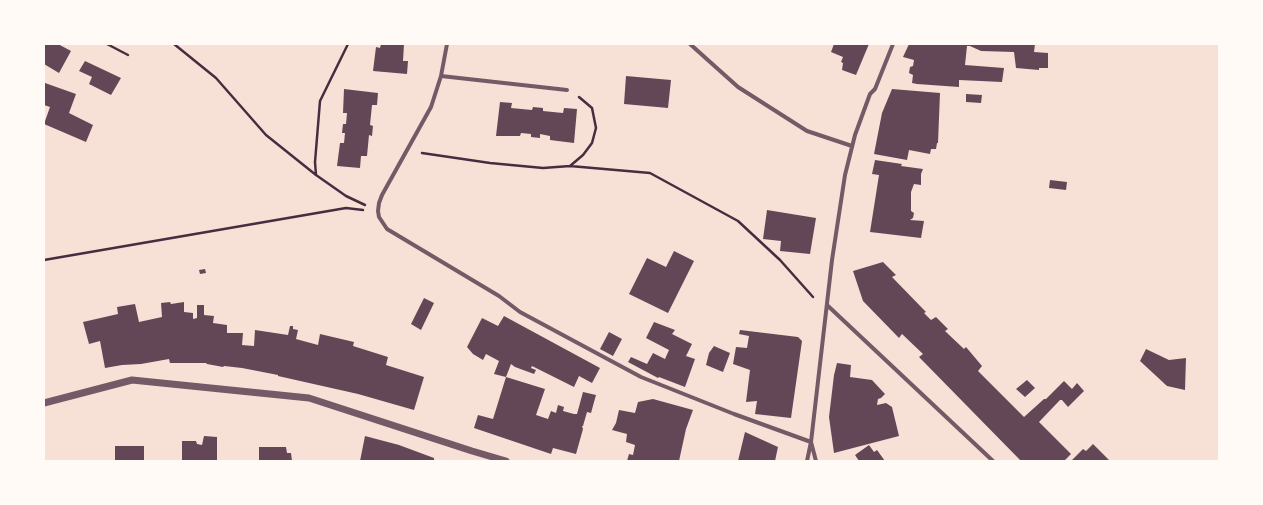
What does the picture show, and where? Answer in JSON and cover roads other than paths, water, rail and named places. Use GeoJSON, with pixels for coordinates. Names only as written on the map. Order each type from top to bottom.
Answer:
{"type":"FeatureCollection","features":[{"type":"Feature","properties":{"kind":"street"},"geometry":{"type":"LineString","coordinates":[[447,44],[441,76],[431,108],[382,195],[378,211],[382,222],[387,229],[499,296],[520,312],[641,377],[734,414],[811,442]]}},
{"type":"Feature","properties":{"kind":"street"},"geometry":{"type":"LineString","coordinates":[[690,44],[738,87],[807,131],[852,146]]}},
{"type":"Feature","properties":{"kind":"street"},"geometry":{"type":"LineString","coordinates":[[807,461],[811,442],[838,216],[845,175],[852,146],[870,94],[875,89],[893,44]]}},
{"type":"Feature","properties":{"kind":"street"},"geometry":{"type":"LineString","coordinates":[[441,76],[567,90]]}},
{"type":"Feature","properties":{"kind":"street"},"geometry":{"type":"LineString","coordinates":[[827,305],[993,461]]}},
{"type":"Feature","properties":{"kind":"street"},"geometry":{"type":"LineString","coordinates":[[44,403],[132,380],[309,398],[506,461]]}},
{"type":"Feature","properties":{"kind":"street"},"geometry":{"type":"LineString","coordinates":[[811,442],[816,461]]}}]}
